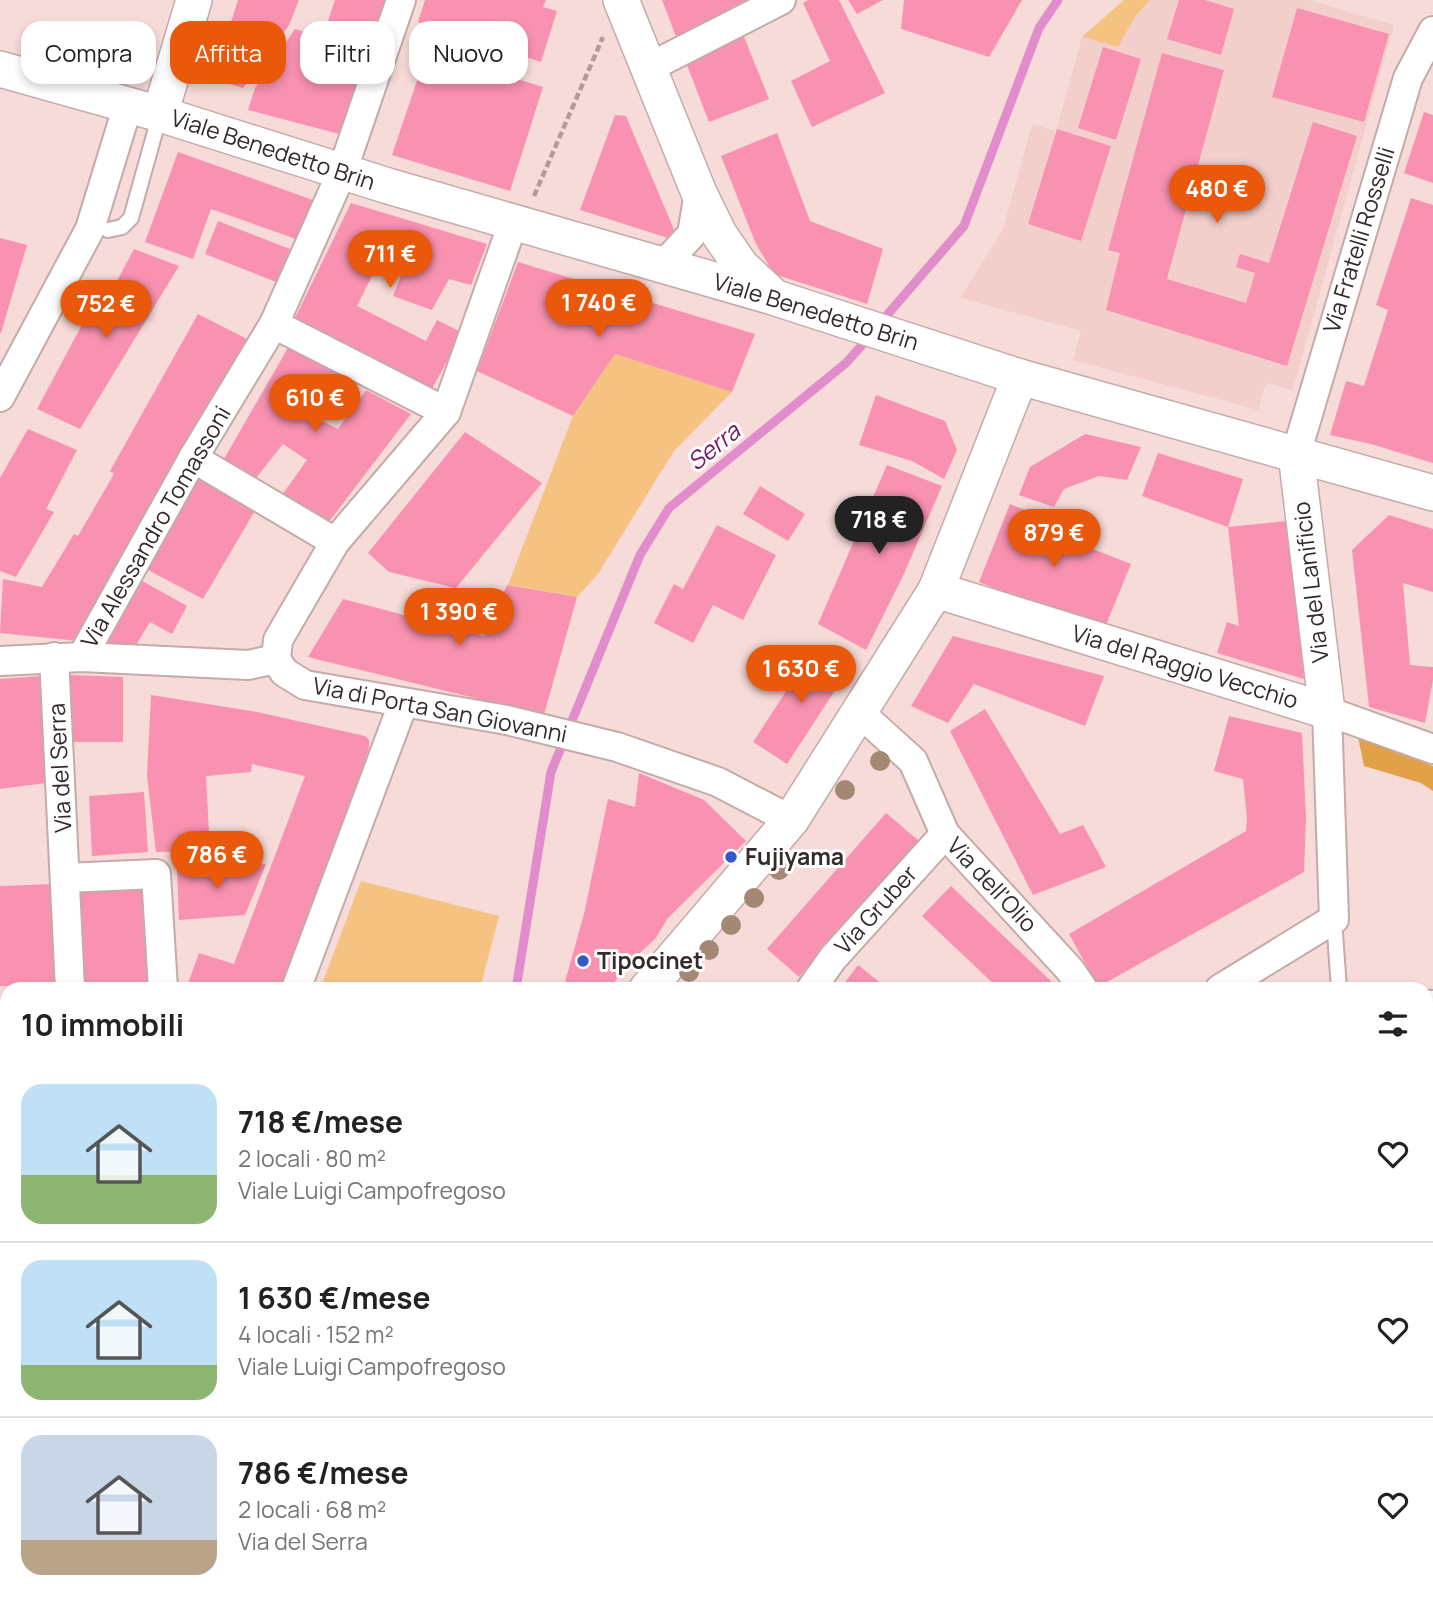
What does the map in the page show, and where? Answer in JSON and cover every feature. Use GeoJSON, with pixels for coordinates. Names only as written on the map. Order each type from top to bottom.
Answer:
{"type":"FeatureCollection","features":[{"type":"Feature","properties":{"kind":"street"},"geometry":{"type":"LineString","coordinates":[[0,397],[99,230],[144,109],[194,0]]}},
{"type":"Feature","properties":{"kind":"street","name":"Via Alessandro Tomassoni"},"geometry":{"type":"LineString","coordinates":[[82,657],[193,458],[274,324],[342,172],[401,0]]}},
{"type":"Feature","properties":{"kind":"street"},"geometry":{"type":"LineString","coordinates":[[650,67],[781,0]]}},
{"type":"Feature","properties":{"kind":"street"},"geometry":{"type":"LineString","coordinates":[[627,13],[699,193],[719,234],[741,266],[773,297]]}},
{"type":"Feature","properties":{"kind":"street","name":"Via Fratelli Rosselli"},"geometry":{"type":"LineString","coordinates":[[1296,454],[1408,78],[1433,31]]}},
{"type":"Feature","properties":{"kind":"street","name":"Viale Benedetto Brin"},"geometry":{"type":"LineString","coordinates":[[0,69],[144,109],[342,172],[522,213],[634,258],[773,297],[930,349],[1433,493]]}},
{"type":"Feature","properties":{"kind":"street"},"geometry":{"type":"LineString","coordinates":[[634,258],[667,261],[692,234],[699,193]]}},
{"type":"Feature","properties":{"kind":"street"},"geometry":{"type":"LineString","coordinates":[[0,661],[82,657],[248,665],[276,659],[278,640],[335,542],[446,412],[522,213]]}},
{"type":"Feature","properties":{"kind":"street"},"geometry":{"type":"LineString","coordinates":[[274,324],[446,412]]}},
{"type":"Feature","properties":{"kind":"street"},"geometry":{"type":"LineString","coordinates":[[653,982],[791,820],[936,590],[1020,376]]}},
{"type":"Feature","properties":{"kind":"street","name":"Via del Lanificio"},"geometry":{"type":"LineString","coordinates":[[1296,454],[1327,711],[1334,919]]}},
{"type":"Feature","properties":{"kind":"street"},"geometry":{"type":"LineString","coordinates":[[193,458],[335,542]]}},
{"type":"Feature","properties":{"kind":"street","name":"Via del Raggio Vecchio"},"geometry":{"type":"LineString","coordinates":[[936,590],[1327,711],[1433,749]]}},
{"type":"Feature","properties":{"kind":"street","name":"Via del Serra"},"geometry":{"type":"LineString","coordinates":[[54,657],[70,982]]}},
{"type":"Feature","properties":{"kind":"street","name":"Via di Porta San Giovanni"},"geometry":{"type":"LineString","coordinates":[[276,659],[284,672],[305,685],[507,720],[617,747],[718,782],[791,820]]}},
{"type":"Feature","properties":{"kind":"street"},"geometry":{"type":"LineString","coordinates":[[299,982],[404,704]]}},
{"type":"Feature","properties":{"kind":"street","name":"Via dell'Olio"},"geometry":{"type":"LineString","coordinates":[[860,713],[914,761],[945,834],[1071,982]]}},
{"type":"Feature","properties":{"kind":"street","name":"Via Gruber"},"geometry":{"type":"LineString","coordinates":[[816,982],[833,958],[945,834]]}},
{"type":"Feature","properties":{"kind":"street"},"geometry":{"type":"LineString","coordinates":[[65,878],[156,874],[163,982]]}},
{"type":"Feature","properties":{"kind":"street"},"geometry":{"type":"LineString","coordinates":[[1231,982],[1334,919]]}},
{"type":"Feature","properties":{"kind":"lane"},"geometry":{"type":"LineString","coordinates":[[1334,919],[1338,982]]}},
{"type":"Feature","properties":{"kind":"path"},"geometry":{"type":"LineString","coordinates":[[522,213],[602,38],[627,13]]}},
{"type":"Feature","properties":{"kind":"shaded area"},"geometry":{"type":"Polygon","coordinates":[[[1124,0],[1150,0],[1135,17],[1118,47],[1082,37],[1124,0]]]}},
{"type":"Feature","properties":{"kind":"shaded area"},"geometry":{"type":"Polygon","coordinates":[[[1150,0],[1309,0],[1394,25],[1293,390],[1266,383],[1258,410],[1073,360],[1081,331],[960,298],[1003,229],[1032,124],[1056,131],[1082,37],[1118,47],[1135,17],[1150,0]]]}},
{"type":"Feature","properties":{"kind":"shaded area"},"geometry":{"type":"Polygon","coordinates":[[[615,354],[732,392],[674,451],[598,574],[577,597],[508,585],[573,416],[615,354]]]}},
{"type":"Feature","properties":{"kind":"shaded area"},"geometry":{"type":"Polygon","coordinates":[[[1358,737],[1433,766],[1433,791],[1421,783],[1364,766],[1358,737]]]}},
{"type":"Feature","properties":{"kind":"shaded area"},"geometry":{"type":"Polygon","coordinates":[[[361,881],[499,916],[482,982],[323,982],[361,881]]]}},
{"type":"Feature","properties":{"kind":"building"},"geometry":{"type":"Polygon","coordinates":[[[238,0],[299,0],[286,29],[286,21],[231,21],[238,0]]]}},
{"type":"Feature","properties":{"kind":"building"},"geometry":{"type":"Polygon","coordinates":[[[335,0],[391,0],[384,21],[328,21],[335,0]]]}},
{"type":"Feature","properties":{"kind":"building"},"geometry":{"type":"Polygon","coordinates":[[[425,0],[546,0],[543,7],[557,11],[541,62],[528,58],[528,21],[418,21],[425,0]]]}},
{"type":"Feature","properties":{"kind":"building"},"geometry":{"type":"Polygon","coordinates":[[[662,0],[748,0],[732,7],[769,99],[709,122],[662,0]]]}},
{"type":"Feature","properties":{"kind":"building"},"geometry":{"type":"Polygon","coordinates":[[[808,0],[839,0],[885,93],[812,127],[791,81],[830,61],[803,3],[808,0]]]}},
{"type":"Feature","properties":{"kind":"building"},"geometry":{"type":"Polygon","coordinates":[[[848,0],[883,0],[857,14],[848,0]]]}},
{"type":"Feature","properties":{"kind":"building"},"geometry":{"type":"Polygon","coordinates":[[[904,0],[1022,0],[989,57],[901,29],[904,0]]]}},
{"type":"Feature","properties":{"kind":"building"},"geometry":{"type":"Polygon","coordinates":[[[1179,0],[1205,0],[1234,9],[1221,55],[1167,39],[1179,0]]]}},
{"type":"Feature","properties":{"kind":"building"},"geometry":{"type":"Polygon","coordinates":[[[1297,8],[1389,34],[1364,122],[1272,97],[1297,8]]]}},
{"type":"Feature","properties":{"kind":"building"},"geometry":{"type":"Polygon","coordinates":[[[295,29],[300,30],[300,84],[362,84],[343,135],[248,110],[258,84],[286,84],[286,42],[295,29]]]}},
{"type":"Feature","properties":{"kind":"building"},"geometry":{"type":"Polygon","coordinates":[[[1103,47],[1141,59],[1116,140],[1078,128],[1103,47]]]}},
{"type":"Feature","properties":{"kind":"building"},"geometry":{"type":"Polygon","coordinates":[[[1162,53],[1224,70],[1167,279],[1246,303],[1255,273],[1236,267],[1240,254],[1269,263],[1313,122],[1357,136],[1287,366],[1106,310],[1120,253],[1108,250],[1162,53]]]}},
{"type":"Feature","properties":{"kind":"building"},"geometry":{"type":"Polygon","coordinates":[[[528,82],[543,87],[510,191],[392,155],[416,84],[528,82]]]}},
{"type":"Feature","properties":{"kind":"building"},"geometry":{"type":"Polygon","coordinates":[[[230,84],[246,84],[243,88],[230,84]]]}},
{"type":"Feature","properties":{"kind":"building"},"geometry":{"type":"Polygon","coordinates":[[[1424,112],[1433,115],[1433,183],[1404,173],[1424,112]]]}},
{"type":"Feature","properties":{"kind":"building"},"geometry":{"type":"Polygon","coordinates":[[[615,115],[626,116],[675,232],[671,239],[580,210],[615,115]]]}},
{"type":"Feature","properties":{"kind":"building"},"geometry":{"type":"Polygon","coordinates":[[[1057,129],[1111,146],[1081,241],[1028,224],[1057,129]]]}},
{"type":"Feature","properties":{"kind":"building"},"geometry":{"type":"Polygon","coordinates":[[[777,133],[810,221],[883,249],[867,304],[774,274],[756,244],[721,156],[777,133]]]}},
{"type":"Feature","properties":{"kind":"building"},"geometry":{"type":"Polygon","coordinates":[[[178,152],[313,200],[299,240],[211,209],[193,259],[145,242],[178,152]]]}},
{"type":"Feature","properties":{"kind":"building"},"geometry":{"type":"Polygon","coordinates":[[[1411,198],[1433,205],[1433,463],[1330,435],[1346,381],[1364,386],[1388,310],[1376,305],[1411,198]]]}},
{"type":"Feature","properties":{"kind":"building"},"geometry":{"type":"Polygon","coordinates":[[[351,203],[487,244],[471,285],[449,279],[432,310],[393,296],[403,271],[378,264],[357,306],[426,341],[437,320],[463,333],[430,392],[295,318],[351,203]]]}},
{"type":"Feature","properties":{"kind":"building"},"geometry":{"type":"Polygon","coordinates":[[[218,221],[290,249],[276,282],[205,254],[218,221]]]}},
{"type":"Feature","properties":{"kind":"building"},"geometry":{"type":"Polygon","coordinates":[[[0,238],[27,245],[1,333],[0,333],[0,238]]]}},
{"type":"Feature","properties":{"kind":"building"},"geometry":{"type":"Polygon","coordinates":[[[134,249],[179,266],[80,429],[37,409],[84,321],[94,324],[134,249]]]}},
{"type":"Feature","properties":{"kind":"building"},"geometry":{"type":"Polygon","coordinates":[[[518,262],[755,334],[732,392],[615,354],[573,416],[477,371],[518,262]]]}},
{"type":"Feature","properties":{"kind":"building"},"geometry":{"type":"Polygon","coordinates":[[[198,314],[249,340],[119,559],[79,641],[0,633],[3,579],[42,587],[74,534],[78,536],[114,474],[110,471],[198,314]]]}},
{"type":"Feature","properties":{"kind":"building"},"geometry":{"type":"Polygon","coordinates":[[[289,346],[342,376],[314,417],[338,429],[366,390],[411,414],[328,523],[282,495],[307,460],[283,444],[256,478],[224,459],[289,346]]]}},
{"type":"Feature","properties":{"kind":"building"},"geometry":{"type":"Polygon","coordinates":[[[876,395],[945,421],[957,450],[944,479],[912,461],[859,445],[876,395]]]}},
{"type":"Feature","properties":{"kind":"building"},"geometry":{"type":"Polygon","coordinates":[[[28,429],[77,450],[46,509],[54,512],[16,577],[0,571],[0,478],[28,429]]]}},
{"type":"Feature","properties":{"kind":"building"},"geometry":{"type":"Polygon","coordinates":[[[465,432],[542,483],[456,588],[389,572],[368,553],[465,432]]]}},
{"type":"Feature","properties":{"kind":"building"},"geometry":{"type":"Polygon","coordinates":[[[1085,434],[1141,447],[1127,480],[1099,476],[1064,489],[1054,507],[1019,495],[1030,467],[1085,434]]]}},
{"type":"Feature","properties":{"kind":"building"},"geometry":{"type":"Polygon","coordinates":[[[1158,453],[1243,479],[1228,527],[1142,496],[1158,453]]]}},
{"type":"Feature","properties":{"kind":"building"},"geometry":{"type":"Polygon","coordinates":[[[887,465],[942,486],[903,576],[866,650],[818,624],[887,465]]]}},
{"type":"Feature","properties":{"kind":"building"},"geometry":{"type":"Polygon","coordinates":[[[201,472],[259,504],[203,599],[146,569],[201,472]]]}},
{"type":"Feature","properties":{"kind":"building"},"geometry":{"type":"Polygon","coordinates":[[[760,486],[805,514],[788,541],[743,514],[760,486]]]}},
{"type":"Feature","properties":{"kind":"building"},"geometry":{"type":"Polygon","coordinates":[[[1010,504],[1085,534],[1085,546],[1131,564],[1103,632],[979,582],[1010,504]]]}},
{"type":"Feature","properties":{"kind":"building"},"geometry":{"type":"Polygon","coordinates":[[[1389,515],[1433,529],[1433,592],[1403,583],[1410,665],[1433,667],[1425,723],[1369,707],[1352,550],[1389,515]]]}},
{"type":"Feature","properties":{"kind":"building"},"geometry":{"type":"Polygon","coordinates":[[[1287,521],[1304,679],[1217,653],[1227,622],[1239,626],[1228,527],[1287,521]]]}},
{"type":"Feature","properties":{"kind":"building"},"geometry":{"type":"Polygon","coordinates":[[[717,525],[776,555],[743,620],[713,605],[693,643],[654,623],[674,584],[683,589],[717,525]]]}},
{"type":"Feature","properties":{"kind":"building"},"geometry":{"type":"Polygon","coordinates":[[[137,578],[187,606],[172,634],[150,622],[133,650],[99,648],[137,578]]]}},
{"type":"Feature","properties":{"kind":"building"},"geometry":{"type":"Polygon","coordinates":[[[507,585],[577,597],[544,715],[308,657],[343,599],[484,636],[507,585]]]}},
{"type":"Feature","properties":{"kind":"building"},"geometry":{"type":"Polygon","coordinates":[[[953,636],[1104,676],[1085,726],[974,684],[948,723],[911,706],[953,636]]]}},
{"type":"Feature","properties":{"kind":"building"},"geometry":{"type":"Polygon","coordinates":[[[815,647],[849,669],[787,764],[753,742],[815,647]]]}},
{"type":"Feature","properties":{"kind":"building"},"geometry":{"type":"Polygon","coordinates":[[[70,675],[123,677],[123,742],[72,742],[70,675]]]}},
{"type":"Feature","properties":{"kind":"building"},"geometry":{"type":"Polygon","coordinates":[[[43,676],[46,783],[0,789],[0,679],[43,676]]]}},
{"type":"Feature","properties":{"kind":"building"},"geometry":{"type":"Polygon","coordinates":[[[151,695],[257,712],[365,736],[369,740],[369,748],[339,838],[284,982],[189,982],[199,953],[234,964],[305,776],[252,764],[251,772],[206,776],[210,851],[156,852],[147,776],[151,695]]]}},
{"type":"Feature","properties":{"kind":"building"},"geometry":{"type":"Polygon","coordinates":[[[985,709],[1060,834],[1083,825],[1106,867],[1033,895],[950,731],[985,709]]]}},
{"type":"Feature","properties":{"kind":"building"},"geometry":{"type":"Polygon","coordinates":[[[1229,716],[1302,733],[1306,818],[1304,872],[1107,982],[1095,982],[1069,934],[1246,831],[1243,779],[1214,771],[1229,716]]]}},
{"type":"Feature","properties":{"kind":"building"},"geometry":{"type":"Polygon","coordinates":[[[639,773],[704,800],[746,841],[668,918],[655,939],[628,964],[614,982],[565,982],[584,914],[608,799],[635,807],[639,773]]]}},
{"type":"Feature","properties":{"kind":"building"},"geometry":{"type":"Polygon","coordinates":[[[144,792],[148,852],[92,856],[89,796],[144,792]]]}},
{"type":"Feature","properties":{"kind":"building"},"geometry":{"type":"Polygon","coordinates":[[[886,813],[919,841],[799,977],[767,949],[886,813]]]}},
{"type":"Feature","properties":{"kind":"building"},"geometry":{"type":"Polygon","coordinates":[[[266,864],[245,915],[179,920],[177,870],[266,864]]]}},
{"type":"Feature","properties":{"kind":"building"},"geometry":{"type":"Polygon","coordinates":[[[55,884],[57,982],[0,982],[0,886],[55,884]]]}},
{"type":"Feature","properties":{"kind":"building"},"geometry":{"type":"Polygon","coordinates":[[[146,886],[151,982],[84,982],[79,889],[146,886]]]}},
{"type":"Feature","properties":{"kind":"building"},"geometry":{"type":"Polygon","coordinates":[[[951,886],[1052,982],[992,982],[922,916],[951,886]]]}},
{"type":"Feature","properties":{"kind":"building"},"geometry":{"type":"Polygon","coordinates":[[[858,965],[879,982],[845,982],[858,965]]]}},
{"type":"Feature","properties":{"kind":"waterway","name":"Serra"},"geometry":{"type":"LineString","coordinates":[[881,322],[964,226],[1039,28],[1058,0]]}},
{"type":"Feature","properties":{"kind":"waterway","name":"Serra"},"geometry":{"type":"LineString","coordinates":[[517,982],[551,772],[640,555],[669,508],[846,363],[870,336]]}},
{"type":"Feature","properties":{"kind":"place","name":"Fujiyama"},"geometry":{"type":"Point","coordinates":[731,857]}},
{"type":"Feature","properties":{"kind":"place","name":"Tipocinet"},"geometry":{"type":"Point","coordinates":[583,961]}}]}
